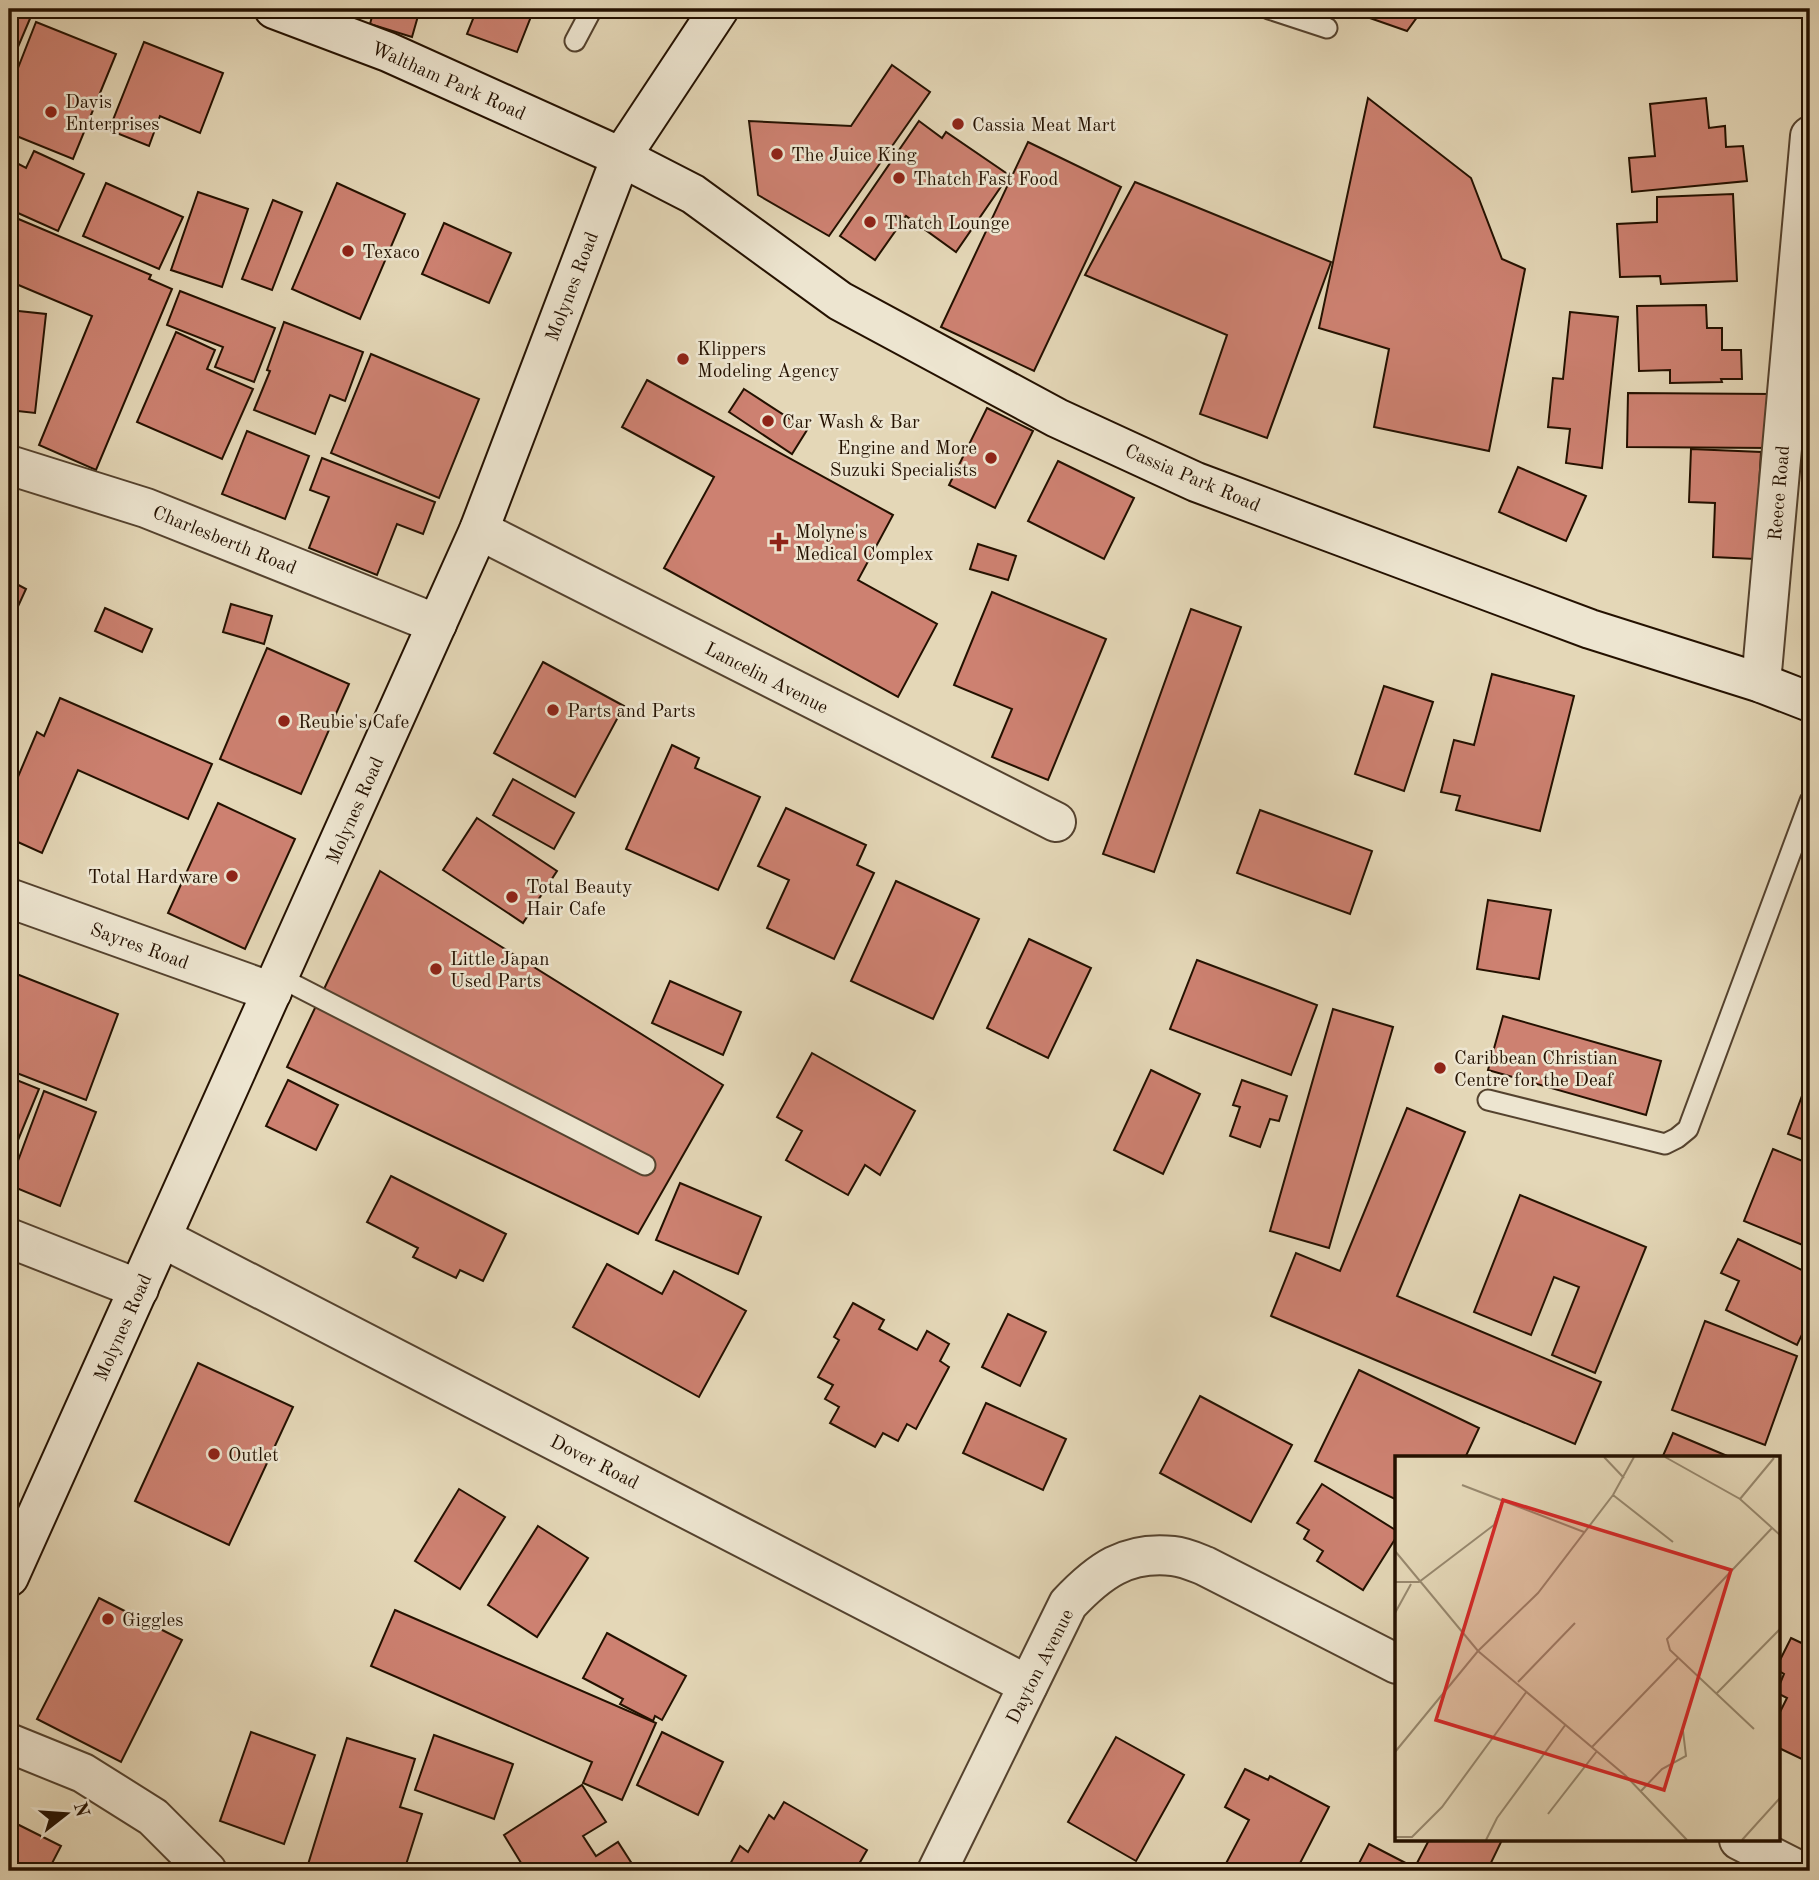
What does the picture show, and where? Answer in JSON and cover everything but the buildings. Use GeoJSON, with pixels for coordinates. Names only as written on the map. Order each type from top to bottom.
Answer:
{"type":"FeatureCollection","features":[{"type":"Feature","properties":{"kind":"street","name":"Waltham Park Road"},"geometry":{"type":"LineString","coordinates":[[274,9],[388,52],[621,156]]}},
{"type":"Feature","properties":{"kind":"street","name":"Molynes Road"},"geometry":{"type":"LineString","coordinates":[[9,1577],[479,530],[621,156],[719,9]]}},
{"type":"Feature","properties":{"kind":"street","name":"Reece Road"},"geometry":{"type":"LineString","coordinates":[[1761,683],[1810,136]]}},
{"type":"Feature","properties":{"kind":"street","name":"Cassia Park Road"},"geometry":{"type":"LineString","coordinates":[[621,156],[693,194],[840,301],[1056,418],[1196,482],[1590,629],[1761,683],[1810,702]]}},
{"type":"Feature","properties":{"kind":"street","name":"Charlesberth Road"},"geometry":{"type":"LineString","coordinates":[[9,465],[146,508],[437,624]]}},
{"type":"Feature","properties":{"kind":"street","name":"Lancelin Avenue"},"geometry":{"type":"LineString","coordinates":[[479,530],[1056,822]]}},
{"type":"Feature","properties":{"kind":"street","name":"Sayres Road"},"geometry":{"type":"LineString","coordinates":[[9,898],[275,984]]}},
{"type":"Feature","properties":{"kind":"street","name":"Dover Road"},"geometry":{"type":"LineString","coordinates":[[162,1237],[1028,1685]]}},
{"type":"Feature","properties":{"kind":"street"},"geometry":{"type":"LineString","coordinates":[[9,1238],[139,1289]]}},
{"type":"Feature","properties":{"kind":"street","name":"Dayton Avenue"},"geometry":{"type":"LineString","coordinates":[[937,1871],[1068,1604],[1090,1581],[1115,1564],[1144,1556],[1175,1556],[1205,1566],[1395,1663]]}},
{"type":"Feature","properties":{"kind":"street"},"geometry":{"type":"LineString","coordinates":[[9,1743],[83,1773],[153,1817],[207,1871]]}},
{"type":"Feature","properties":{"kind":"street"},"geometry":{"type":"LineString","coordinates":[[1743,1842],[1800,1871]]}},
{"type":"Feature","properties":{"kind":"lane"},"geometry":{"type":"LineString","coordinates":[[575,41],[592,9]]}},
{"type":"Feature","properties":{"kind":"lane"},"geometry":{"type":"LineString","coordinates":[[1269,9],[1327,28]]}},
{"type":"Feature","properties":{"kind":"lane"},"geometry":{"type":"LineString","coordinates":[[1488,1100],[1665,1144],[1688,1129],[1810,801]]}},
{"type":"Feature","properties":{"kind":"lane"},"geometry":{"type":"LineString","coordinates":[[275,984],[645,1165]]}},
{"type":"Feature","properties":{"kind":"place","name":"Davis Enterprises"},"geometry":{"type":"Point","coordinates":[51,112]}},
{"type":"Feature","properties":{"kind":"place","name":"Cassia Meat Mart"},"geometry":{"type":"Point","coordinates":[958,124]}},
{"type":"Feature","properties":{"kind":"place","name":"The Juice King"},"geometry":{"type":"Point","coordinates":[777,154]}},
{"type":"Feature","properties":{"kind":"place","name":"Thatch Fast Food"},"geometry":{"type":"Point","coordinates":[899,178]}},
{"type":"Feature","properties":{"kind":"place","name":"Thatch Lounge"},"geometry":{"type":"Point","coordinates":[870,222]}},
{"type":"Feature","properties":{"kind":"place","name":"Texaco"},"geometry":{"type":"Point","coordinates":[348,251]}},
{"type":"Feature","properties":{"kind":"place","name":"Klippers Modeling Agency"},"geometry":{"type":"Point","coordinates":[683,359]}},
{"type":"Feature","properties":{"kind":"place","name":"Car Wash & Bar"},"geometry":{"type":"Point","coordinates":[768,421]}},
{"type":"Feature","properties":{"kind":"place","name":"Engine and More Suzuki Specialists"},"geometry":{"type":"Point","coordinates":[991,458]}},
{"type":"Feature","properties":{"kind":"place","name":"Molyne's Medical Complex"},"geometry":{"type":"Point","coordinates":[779,542]}},
{"type":"Feature","properties":{"kind":"place","name":"Parts and Parts"},"geometry":{"type":"Point","coordinates":[553,710]}},
{"type":"Feature","properties":{"kind":"place","name":"Reubie's Cafe"},"geometry":{"type":"Point","coordinates":[284,721]}},
{"type":"Feature","properties":{"kind":"place","name":"Total Hardware"},"geometry":{"type":"Point","coordinates":[232,876]}},
{"type":"Feature","properties":{"kind":"place","name":"Total Beauty Hair Cafe"},"geometry":{"type":"Point","coordinates":[512,897]}},
{"type":"Feature","properties":{"kind":"place","name":"Little Japan Used Parts"},"geometry":{"type":"Point","coordinates":[436,969]}},
{"type":"Feature","properties":{"kind":"place","name":"Caribbean Christian Centre for the Deaf"},"geometry":{"type":"Point","coordinates":[1440,1068]}},
{"type":"Feature","properties":{"kind":"place","name":"Outlet"},"geometry":{"type":"Point","coordinates":[214,1454]}},
{"type":"Feature","properties":{"kind":"place","name":"Giggles"},"geometry":{"type":"Point","coordinates":[108,1619]}}]}
